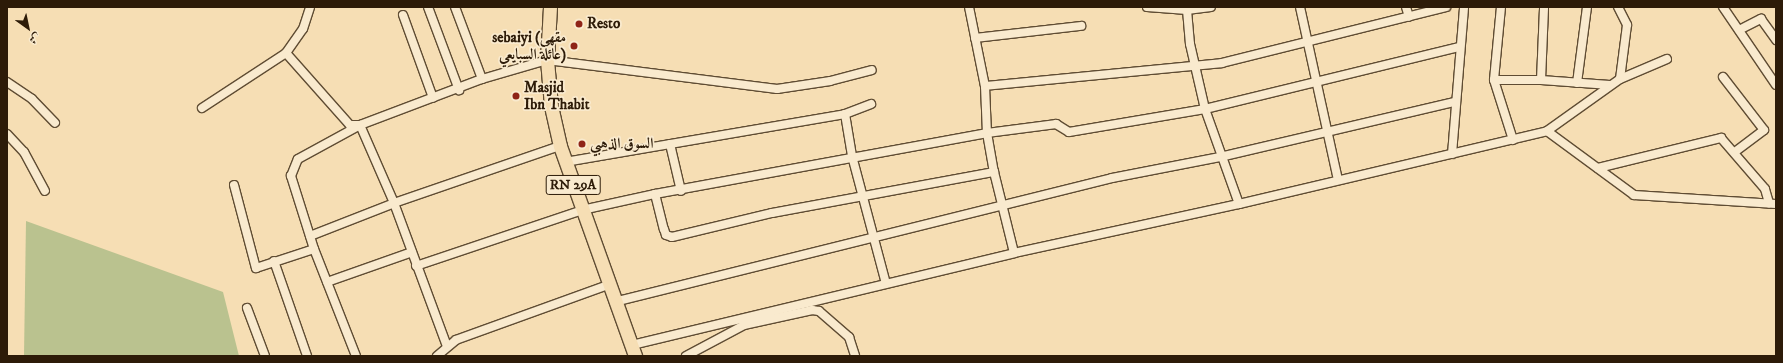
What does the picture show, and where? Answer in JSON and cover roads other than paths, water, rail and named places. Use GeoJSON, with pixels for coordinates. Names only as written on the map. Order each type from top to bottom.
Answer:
{"type":"FeatureCollection","features":[{"type":"Feature","properties":{"kind":"main road","name":"RN 29A"},"geometry":{"type":"LineString","coordinates":[[550,7],[546,60],[551,106],[560,146],[614,302],[636,352]]}},
{"type":"Feature","properties":{"kind":"street"},"geometry":{"type":"LineString","coordinates":[[202,108],[286,53],[303,29],[310,7]]}},
{"type":"Feature","properties":{"kind":"street"},"geometry":{"type":"LineString","coordinates":[[428,7],[459,90]]}},
{"type":"Feature","properties":{"kind":"street"},"geometry":{"type":"LineString","coordinates":[[455,7],[482,79]]}},
{"type":"Feature","properties":{"kind":"street"},"geometry":{"type":"LineString","coordinates":[[969,7],[985,86],[987,133],[994,172],[1014,253]]}},
{"type":"Feature","properties":{"kind":"street"},"geometry":{"type":"LineString","coordinates":[[1147,7],[1187,10],[1211,7]]}},
{"type":"Feature","properties":{"kind":"street"},"geometry":{"type":"LineString","coordinates":[[1300,7],[1338,180]]}},
{"type":"Feature","properties":{"kind":"street"},"geometry":{"type":"LineString","coordinates":[[1406,7],[1409,17]]}},
{"type":"Feature","properties":{"kind":"street"},"geometry":{"type":"LineString","coordinates":[[985,86],[1196,66],[1309,43],[1446,7]]}},
{"type":"Feature","properties":{"kind":"street"},"geometry":{"type":"LineString","coordinates":[[1452,154],[1455,102],[1464,7]]}},
{"type":"Feature","properties":{"kind":"street"},"geometry":{"type":"LineString","coordinates":[[1501,7],[1494,80],[1513,140]]}},
{"type":"Feature","properties":{"kind":"street"},"geometry":{"type":"LineString","coordinates":[[1541,80],[1544,7]]}},
{"type":"Feature","properties":{"kind":"street"},"geometry":{"type":"LineString","coordinates":[[1577,83],[1588,7]]}},
{"type":"Feature","properties":{"kind":"street"},"geometry":{"type":"LineString","coordinates":[[1618,7],[1627,26],[1620,79]]}},
{"type":"Feature","properties":{"kind":"street"},"geometry":{"type":"LineString","coordinates":[[1723,7],[1776,85]]}},
{"type":"Feature","properties":{"kind":"street"},"geometry":{"type":"LineString","coordinates":[[1187,10],[1190,44],[1205,109],[1220,157],[1240,204]]}},
{"type":"Feature","properties":{"kind":"street"},"geometry":{"type":"LineString","coordinates":[[403,15],[433,98]]}},
{"type":"Feature","properties":{"kind":"street"},"geometry":{"type":"LineString","coordinates":[[1739,30],[1761,19],[1776,40]]}},
{"type":"Feature","properties":{"kind":"street"},"geometry":{"type":"LineString","coordinates":[[975,38],[1081,26]]}},
{"type":"Feature","properties":{"kind":"street"},"geometry":{"type":"LineString","coordinates":[[416,266],[582,210],[655,194],[681,191],[852,156],[987,133],[1056,124],[1070,132],[1205,109],[1316,84],[1460,47]]}},
{"type":"Feature","properties":{"kind":"street"},"geometry":{"type":"LineString","coordinates":[[286,53],[339,115],[350,125],[360,124]]}},
{"type":"Feature","properties":{"kind":"street"},"geometry":{"type":"LineString","coordinates":[[636,352],[886,284],[1014,253],[1240,204],[1547,132],[1610,85],[1620,79],[1667,59]]}},
{"type":"Feature","properties":{"kind":"street"},"geometry":{"type":"LineString","coordinates":[[356,356],[314,249],[291,176],[292,166],[298,159],[360,124],[459,90],[482,79],[546,60],[777,89],[830,81],[872,70]]}},
{"type":"Feature","properties":{"kind":"street"},"geometry":{"type":"LineString","coordinates":[[1723,77],[1764,130],[1735,152]]}},
{"type":"Feature","properties":{"kind":"street"},"geometry":{"type":"LineString","coordinates":[[1494,80],[1541,80],[1610,85]]}},
{"type":"Feature","properties":{"kind":"street"},"geometry":{"type":"LineString","coordinates":[[7,82],[32,99],[55,123]]}},
{"type":"Feature","properties":{"kind":"street"},"geometry":{"type":"LineString","coordinates":[[614,302],[1002,207],[1112,178],[1220,157],[1455,102]]}},
{"type":"Feature","properties":{"kind":"street"},"geometry":{"type":"LineString","coordinates":[[566,162],[845,114],[871,104]]}},
{"type":"Feature","properties":{"kind":"street"},"geometry":{"type":"LineString","coordinates":[[845,114],[852,156],[876,238],[886,284]]}},
{"type":"Feature","properties":{"kind":"street"},"geometry":{"type":"LineString","coordinates":[[360,124],[394,203],[416,266],[447,346]]}},
{"type":"Feature","properties":{"kind":"street"},"geometry":{"type":"LineString","coordinates":[[1547,132],[1634,195],[1772,203],[1765,189],[1725,139],[1715,138],[1598,168]]}},
{"type":"Feature","properties":{"kind":"street"},"geometry":{"type":"LineString","coordinates":[[7,134],[24,152],[45,191]]}},
{"type":"Feature","properties":{"kind":"street"},"geometry":{"type":"LineString","coordinates":[[670,144],[681,191]]}},
{"type":"Feature","properties":{"kind":"street"},"geometry":{"type":"LineString","coordinates":[[310,236],[394,203],[560,146]]}},
{"type":"Feature","properties":{"kind":"street"},"geometry":{"type":"LineString","coordinates":[[655,194],[666,235],[672,237],[772,213],[865,198],[994,172]]}},
{"type":"Feature","properties":{"kind":"street"},"geometry":{"type":"LineString","coordinates":[[234,185],[256,268],[314,249]]}},
{"type":"Feature","properties":{"kind":"street"},"geometry":{"type":"LineString","coordinates":[[327,282],[412,252]]}},
{"type":"Feature","properties":{"kind":"street"},"geometry":{"type":"LineString","coordinates":[[274,262],[307,356]]}},
{"type":"Feature","properties":{"kind":"street"},"geometry":{"type":"LineString","coordinates":[[437,356],[447,346],[456,340],[608,285]]}},
{"type":"Feature","properties":{"kind":"street"},"geometry":{"type":"LineString","coordinates":[[247,308],[265,356]]}},
{"type":"Feature","properties":{"kind":"street"},"geometry":{"type":"LineString","coordinates":[[686,356],[744,325],[812,310],[819,311],[849,338],[855,356]]}},
{"type":"Feature","properties":{"kind":"place","name":"Resto"},"geometry":{"type":"Point","coordinates":[579,24]}},
{"type":"Feature","properties":{"kind":"place","name":"sebaiyi (مقهى عائلة السبايعي)"},"geometry":{"type":"Point","coordinates":[574,46]}},
{"type":"Feature","properties":{"kind":"place","name":"Masjid Ibn Thabit"},"geometry":{"type":"Point","coordinates":[516,96]}},
{"type":"Feature","properties":{"kind":"place","name":"السوق الذهبي"},"geometry":{"type":"Point","coordinates":[582,144]}}]}
